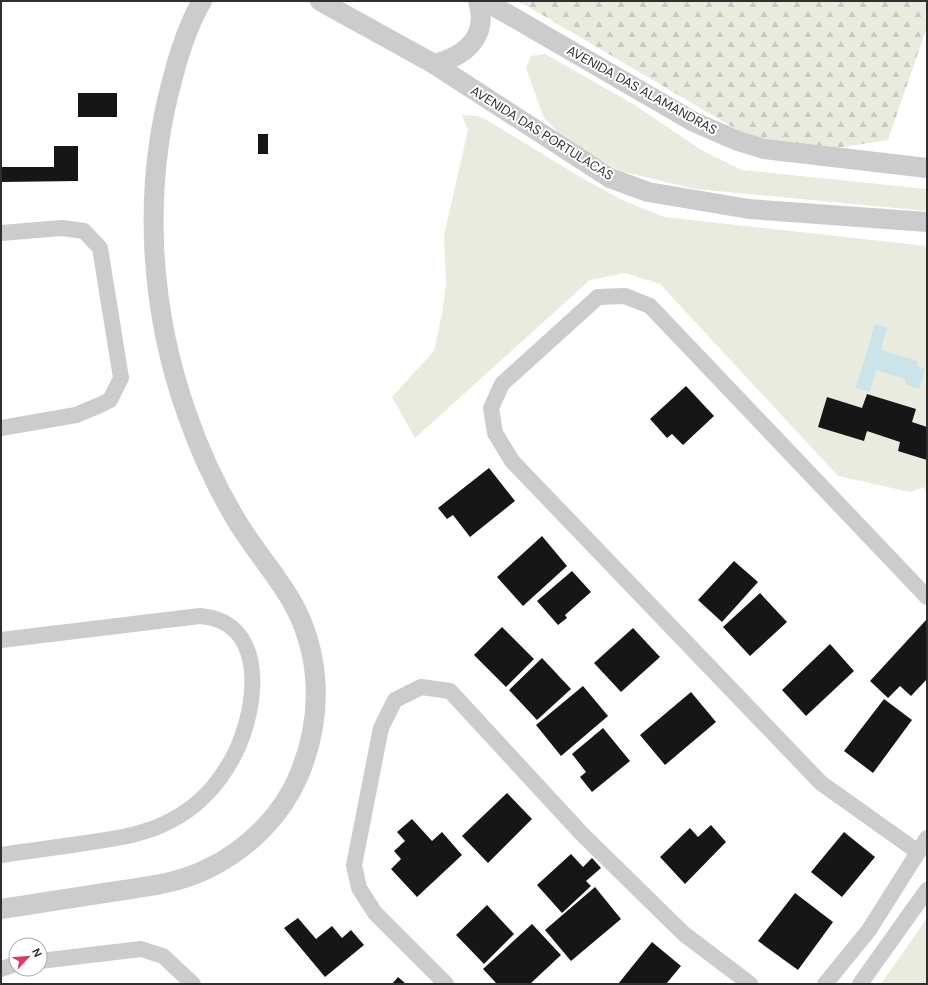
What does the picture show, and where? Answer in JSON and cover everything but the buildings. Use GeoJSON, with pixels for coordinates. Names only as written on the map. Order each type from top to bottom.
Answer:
{"type":"FeatureCollection","features":[{"type":"Feature","properties":{"kind":"street"},"geometry":{"type":"LineString","coordinates":[[1,909],[165,884],[186,878],[213,866],[243,847],[274,817],[297,780],[312,739],[316,698],[313,657],[307,638],[291,600],[237,521],[202,454],[176,383],[160,309],[156,264],[154,198],[162,126],[179,54],[191,20],[202,1]]}},
{"type":"Feature","properties":{"kind":"street","name":"AVENIDA DAS PORTULACAS"},"geometry":{"type":"LineString","coordinates":[[320,1],[434,64],[610,178],[648,192],[749,209],[927,222]]}},
{"type":"Feature","properties":{"kind":"street"},"geometry":{"type":"LineString","coordinates":[[434,64],[457,56],[469,47],[480,31],[482,12],[478,1]]}},
{"type":"Feature","properties":{"kind":"street","name":"AVENIDA DAS ALAMANDRAS"},"geometry":{"type":"LineString","coordinates":[[486,1],[694,122],[738,141],[764,149],[927,168]]}},
{"type":"Feature","properties":{"kind":"street"},"geometry":{"type":"LineString","coordinates":[[1,233],[62,228],[84,231],[100,248],[121,378],[110,400],[100,405],[76,415],[1,428]]}},
{"type":"Feature","properties":{"kind":"street"},"geometry":{"type":"LineString","coordinates":[[918,852],[821,783],[512,460],[495,433],[491,408],[502,384],[598,297],[625,296],[650,306],[927,597]]}},
{"type":"Feature","properties":{"kind":"street"},"geometry":{"type":"LineString","coordinates":[[1,640],[210,616],[228,624],[241,636],[246,644],[252,672],[252,692],[245,730],[229,766],[204,796],[173,820],[155,828],[130,836],[1,855]]}},
{"type":"Feature","properties":{"kind":"street"},"geometry":{"type":"LineString","coordinates":[[446,984],[374,912],[359,888],[354,865],[381,728],[395,700],[421,687],[450,691],[582,834],[684,934],[750,984]]}},
{"type":"Feature","properties":{"kind":"street"},"geometry":{"type":"LineString","coordinates":[[825,984],[868,930],[927,838]]}},
{"type":"Feature","properties":{"kind":"street"},"geometry":{"type":"LineString","coordinates":[[860,984],[927,890]]}},
{"type":"Feature","properties":{"kind":"street"},"geometry":{"type":"LineString","coordinates":[[48,960],[141,949],[163,956],[193,984]]}},
{"type":"Feature","properties":{"kind":"green space"},"geometry":{"type":"Polygon","coordinates":[[[516,1],[927,1],[927,27],[888,140],[837,148],[771,150],[529,7],[516,1]]]}},
{"type":"Feature","properties":{"kind":"green space"},"geometry":{"type":"Polygon","coordinates":[[[545,54],[633,104],[703,151],[742,170],[927,189],[927,211],[695,189],[620,171],[564,138],[544,118],[526,68],[531,56],[545,54]]]}},
{"type":"Feature","properties":{"kind":"green space"},"geometry":{"type":"Polygon","coordinates":[[[462,115],[478,116],[490,122],[582,178],[622,200],[664,217],[927,246],[927,491],[923,487],[910,492],[838,476],[660,284],[625,273],[590,280],[415,438],[392,397],[434,351],[442,314],[446,285],[444,235],[468,130],[462,115]]]}},
{"type":"Feature","properties":{"kind":"green space"},"geometry":{"type":"Polygon","coordinates":[[[927,918],[927,984],[881,984],[927,918]]]}},
{"type":"Feature","properties":{"kind":"water"},"geometry":{"type":"Polygon","coordinates":[[[875,324],[887,327],[881,350],[918,361],[917,366],[925,369],[919,389],[906,385],[905,379],[876,370],[870,392],[856,388],[875,324]]]}}]}
